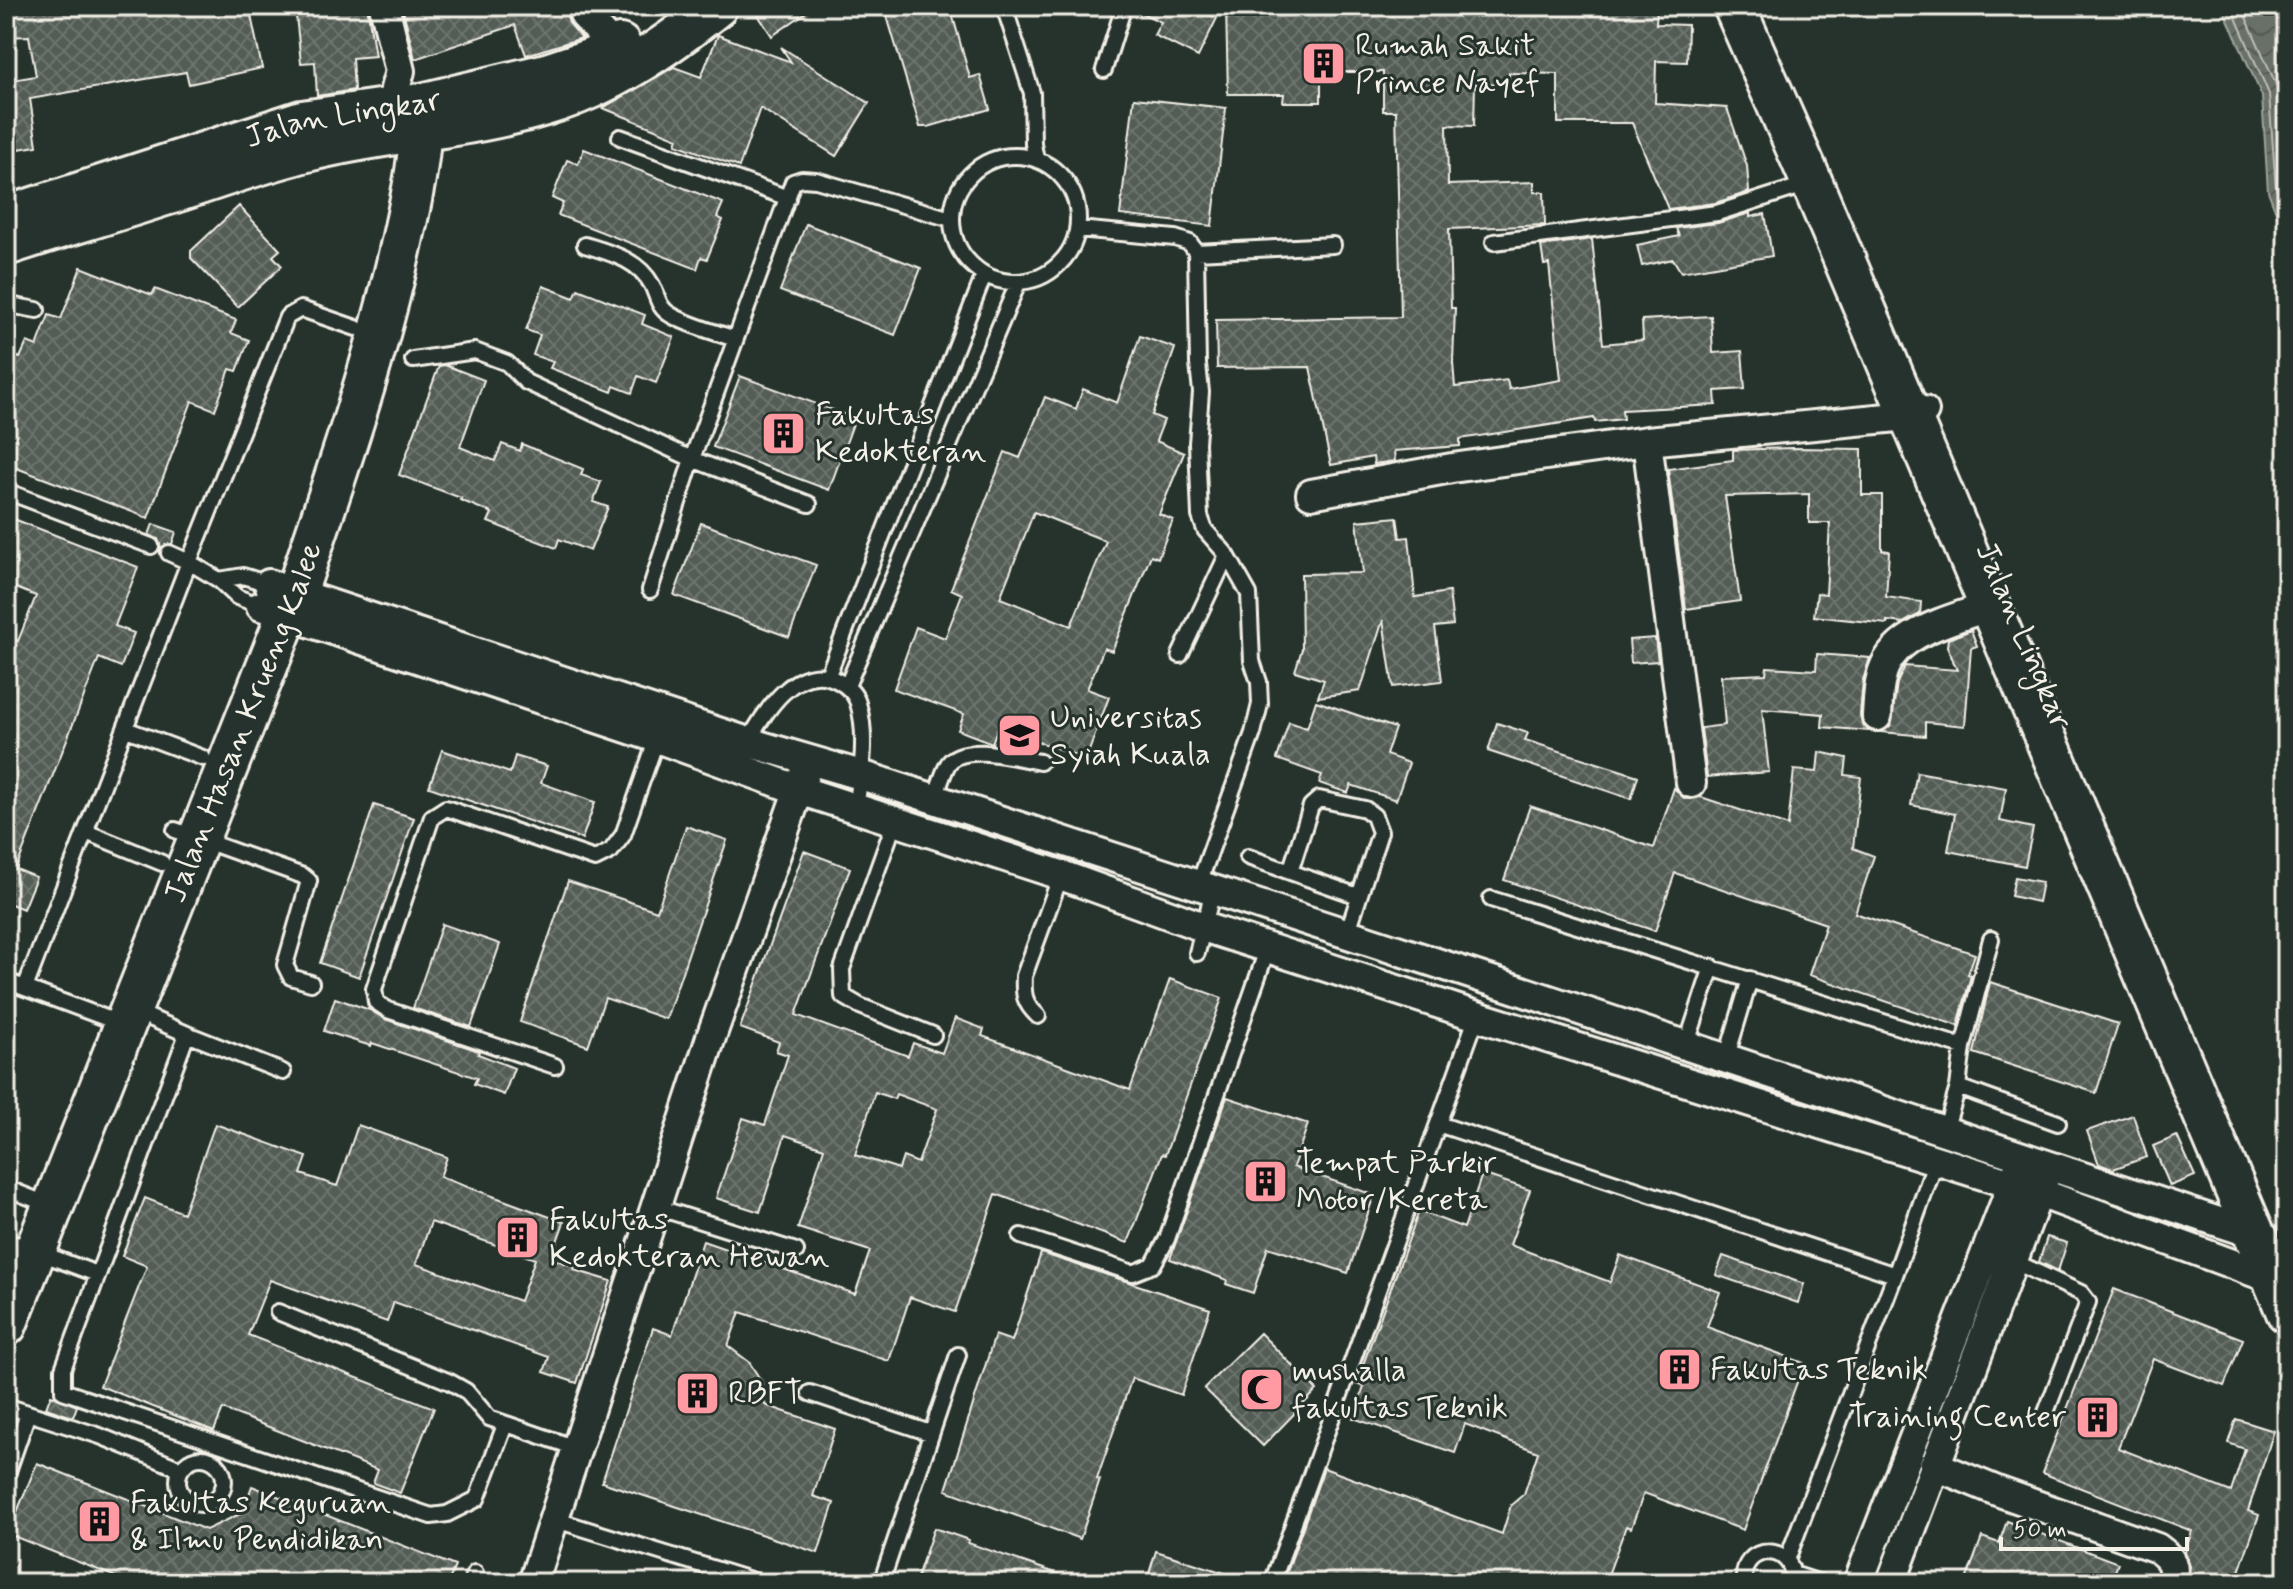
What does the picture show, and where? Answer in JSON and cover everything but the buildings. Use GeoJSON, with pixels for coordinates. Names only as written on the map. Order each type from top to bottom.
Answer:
{"type":"FeatureCollection","features":[{"type":"Feature","properties":{"kind":"street"},"geometry":{"type":"LineString","coordinates":[[384,6],[407,109]]}},
{"type":"Feature","properties":{"kind":"street"},"geometry":{"type":"LineString","coordinates":[[581,6],[585,16],[615,48]]}},
{"type":"Feature","properties":{"kind":"street","name":"Jalan Lingkar"},"geometry":{"type":"LineString","coordinates":[[6,217],[302,121],[407,109],[547,74],[615,48],[672,6]]}},
{"type":"Feature","properties":{"kind":"street"},"geometry":{"type":"LineString","coordinates":[[6,245],[275,159],[354,139],[407,109],[544,106],[619,74],[717,6]]}},
{"type":"Feature","properties":{"kind":"street"},"geometry":{"type":"LineString","coordinates":[[1734,6],[1918,413],[1989,606],[2278,1269]]}},
{"type":"Feature","properties":{"kind":"street","name":"Jalan Lingkar"},"geometry":{"type":"LineString","coordinates":[[1759,6],[1918,413],[2278,1269]]}},
{"type":"Feature","properties":{"kind":"street","name":"Jalan Hasan Krueng Kalee"},"geometry":{"type":"LineString","coordinates":[[19,1255],[120,1018],[179,844],[203,758],[278,600],[291,530],[356,328],[385,219],[407,109]]}},
{"type":"Feature","properties":{"kind":"street","name":"Jalan Hasan Krueng Kalee"},"geometry":{"type":"LineString","coordinates":[[179,844],[278,600],[390,297],[419,160],[407,109]]}},
{"type":"Feature","properties":{"kind":"street"},"geometry":{"type":"LineString","coordinates":[[1311,494],[1452,468],[1647,441],[1918,413]]}},
{"type":"Feature","properties":{"kind":"street"},"geometry":{"type":"LineString","coordinates":[[1647,441],[1691,783]]}},
{"type":"Feature","properties":{"kind":"street"},"geometry":{"type":"LineString","coordinates":[[278,600],[657,738],[742,754],[809,760],[861,775],[1945,1131],[2036,1162],[2278,1269]]}},
{"type":"Feature","properties":{"kind":"street"},"geometry":{"type":"LineString","coordinates":[[278,600],[742,754],[799,790],[1061,875],[1200,940],[1268,947],[2278,1269]]}},
{"type":"Feature","properties":{"kind":"street"},"geometry":{"type":"LineString","coordinates":[[1877,716],[1881,679],[1890,656],[1898,646],[1921,633],[1989,606]]}},
{"type":"Feature","properties":{"kind":"street"},"geometry":{"type":"LineString","coordinates":[[533,1583],[710,1040],[809,760]]}},
{"type":"Feature","properties":{"kind":"street"},"geometry":{"type":"LineString","coordinates":[[1477,1016],[1489,980]]}},
{"type":"Feature","properties":{"kind":"street","name":"Jalan Hasan Krueng Kalee"},"geometry":{"type":"LineString","coordinates":[[6,1325],[19,1255],[20,1194],[120,1018]]}},
{"type":"Feature","properties":{"kind":"street"},"geometry":{"type":"LineString","coordinates":[[1677,1079],[1686,1046]]}},
{"type":"Feature","properties":{"kind":"street"},"geometry":{"type":"LineString","coordinates":[[1717,1092],[1726,1059]]}},
{"type":"Feature","properties":{"kind":"street"},"geometry":{"type":"LineString","coordinates":[[1936,1161],[1945,1131]]}},
{"type":"Feature","properties":{"kind":"street"},"geometry":{"type":"LineString","coordinates":[[1858,1583],[2036,1162]]}},
{"type":"Feature","properties":{"kind":"street"},"geometry":{"type":"LineString","coordinates":[[1891,1583],[2011,1260],[2025,1188]]}},
{"type":"Feature","properties":{"kind":"street"},"geometry":{"type":"LineString","coordinates":[[1934,1465],[2157,1548],[2171,1560],[2174,1567],[2170,1583]]}},
{"type":"Feature","properties":{"kind":"lane"},"geometry":{"type":"LineString","coordinates":[[1004,6],[1032,93],[1036,159]]}},
{"type":"Feature","properties":{"kind":"lane"},"geometry":{"type":"LineString","coordinates":[[1104,70],[1124,6]]}},
{"type":"Feature","properties":{"kind":"lane"},"geometry":{"type":"LineString","coordinates":[[620,137],[788,198]]}},
{"type":"Feature","properties":{"kind":"lane"},"geometry":{"type":"LineString","coordinates":[[1016,156],[1036,159],[1055,170],[1070,187],[1078,207],[1078,229],[1071,249],[1057,267],[1039,278],[1018,283],[984,275],[966,260],[955,241],[951,219],[954,200],[963,181],[977,167],[996,158],[1016,156]]}},
{"type":"Feature","properties":{"kind":"lane"},"geometry":{"type":"LineString","coordinates":[[650,590],[692,459],[793,182],[816,180],[951,219]]}},
{"type":"Feature","properties":{"kind":"lane"},"geometry":{"type":"LineString","coordinates":[[1494,242],[1717,213],[1812,183]]}},
{"type":"Feature","properties":{"kind":"lane"},"geometry":{"type":"LineString","coordinates":[[1078,229],[1175,238],[1190,243],[1196,252],[1201,392],[1197,443],[1200,516],[1205,530],[1227,555],[1249,594],[1252,661],[1259,682],[1260,704],[1206,888],[1200,940]]}},
{"type":"Feature","properties":{"kind":"lane"},"geometry":{"type":"LineString","coordinates":[[585,245],[630,260],[652,285],[658,303],[670,315],[735,339]]}},
{"type":"Feature","properties":{"kind":"lane"},"geometry":{"type":"LineString","coordinates":[[1196,252],[1333,245]]}},
{"type":"Feature","properties":{"kind":"lane"},"geometry":{"type":"LineString","coordinates":[[828,675],[984,275]]}},
{"type":"Feature","properties":{"kind":"lane"},"geometry":{"type":"LineString","coordinates":[[847,686],[1018,283]]}},
{"type":"Feature","properties":{"kind":"lane"},"geometry":{"type":"LineString","coordinates":[[6,308],[15,306],[37,310]]}},
{"type":"Feature","properties":{"kind":"lane"},"geometry":{"type":"LineString","coordinates":[[25,988],[287,317],[301,309],[356,328]]}},
{"type":"Feature","properties":{"kind":"lane"},"geometry":{"type":"LineString","coordinates":[[413,360],[475,351],[507,363],[526,382],[692,459],[809,504]]}},
{"type":"Feature","properties":{"kind":"lane"},"geometry":{"type":"LineString","coordinates":[[6,491],[151,546]]}},
{"type":"Feature","properties":{"kind":"lane"},"geometry":{"type":"LineString","coordinates":[[169,553],[219,580],[237,597],[278,600]]}},
{"type":"Feature","properties":{"kind":"lane"},"geometry":{"type":"LineString","coordinates":[[1180,655],[1227,555]]}},
{"type":"Feature","properties":{"kind":"lane"},"geometry":{"type":"LineString","coordinates":[[219,580],[243,576],[278,600]]}},
{"type":"Feature","properties":{"kind":"lane"},"geometry":{"type":"LineString","coordinates":[[742,754],[761,720],[780,695],[811,676],[828,675],[847,686],[858,700],[862,726],[861,775],[856,808]]}},
{"type":"Feature","properties":{"kind":"lane"},"geometry":{"type":"LineString","coordinates":[[126,729],[203,758]]}},
{"type":"Feature","properties":{"kind":"lane"},"geometry":{"type":"LineString","coordinates":[[555,1066],[388,1010],[376,1002],[374,989],[432,817],[446,808],[595,859],[611,851],[623,835],[657,738]]}},
{"type":"Feature","properties":{"kind":"lane"},"geometry":{"type":"LineString","coordinates":[[934,800],[949,762],[958,755],[990,754],[1040,762]]}},
{"type":"Feature","properties":{"kind":"lane"},"geometry":{"type":"LineString","coordinates":[[1290,872],[1311,806],[1319,799],[1365,809],[1374,816],[1380,832],[1347,934]]}},
{"type":"Feature","properties":{"kind":"lane"},"geometry":{"type":"LineString","coordinates":[[895,821],[842,969],[843,996],[860,1006],[933,1035]]}},
{"type":"Feature","properties":{"kind":"lane"},"geometry":{"type":"LineString","coordinates":[[86,832],[179,844],[303,876],[309,881],[285,965],[291,977],[311,983]]}},
{"type":"Feature","properties":{"kind":"lane"},"geometry":{"type":"LineString","coordinates":[[1248,857],[1358,896]]}},
{"type":"Feature","properties":{"kind":"lane"},"geometry":{"type":"LineString","coordinates":[[1038,1016],[1028,1006],[1023,994],[1024,976],[1061,875]]}},
{"type":"Feature","properties":{"kind":"lane"},"geometry":{"type":"LineString","coordinates":[[1491,899],[1963,1047]]}},
{"type":"Feature","properties":{"kind":"lane"},"geometry":{"type":"LineString","coordinates":[[1945,1131],[1991,939]]}},
{"type":"Feature","properties":{"kind":"lane"},"geometry":{"type":"LineString","coordinates":[[1021,1236],[1133,1273],[1153,1265],[1167,1239],[1268,947]]}},
{"type":"Feature","properties":{"kind":"lane"},"geometry":{"type":"LineString","coordinates":[[1686,1046],[1712,967]]}},
{"type":"Feature","properties":{"kind":"lane"},"geometry":{"type":"LineString","coordinates":[[1726,1059],[1750,979]]}},
{"type":"Feature","properties":{"kind":"lane"},"geometry":{"type":"LineString","coordinates":[[6,981],[120,1018],[187,1034],[283,1072]]}},
{"type":"Feature","properties":{"kind":"lane"},"geometry":{"type":"LineString","coordinates":[[1272,1583],[1477,1016]]}},
{"type":"Feature","properties":{"kind":"lane"},"geometry":{"type":"LineString","coordinates":[[187,1034],[63,1369],[63,1391],[431,1516],[447,1514],[477,1499],[505,1425]]}},
{"type":"Feature","properties":{"kind":"lane"},"geometry":{"type":"LineString","coordinates":[[1958,1087],[2058,1123]]}},
{"type":"Feature","properties":{"kind":"lane"},"geometry":{"type":"LineString","coordinates":[[1438,1124],[1895,1275]]}},
{"type":"Feature","properties":{"kind":"lane"},"geometry":{"type":"LineString","coordinates":[[1790,1572],[1936,1161]]}},
{"type":"Feature","properties":{"kind":"lane"},"geometry":{"type":"LineString","coordinates":[[656,1207],[796,1251]]}},
{"type":"Feature","properties":{"kind":"lane"},"geometry":{"type":"LineString","coordinates":[[19,1255],[97,1274]]}},
{"type":"Feature","properties":{"kind":"lane"},"geometry":{"type":"LineString","coordinates":[[2011,1260],[2081,1293],[2088,1302],[2045,1415]]}},
{"type":"Feature","properties":{"kind":"lane"},"geometry":{"type":"LineString","coordinates":[[278,1312],[450,1382],[466,1391],[489,1418],[576,1448]]}},
{"type":"Feature","properties":{"kind":"lane"},"geometry":{"type":"LineString","coordinates":[[881,1583],[958,1355]]}},
{"type":"Feature","properties":{"kind":"lane"},"geometry":{"type":"LineString","coordinates":[[810,1393],[930,1433]]}},
{"type":"Feature","properties":{"kind":"lane"},"geometry":{"type":"LineString","coordinates":[[6,1406],[100,1436],[181,1469]]}},
{"type":"Feature","properties":{"kind":"lane"},"geometry":{"type":"LineString","coordinates":[[6,1477],[28,1413]]}},
{"type":"Feature","properties":{"kind":"lane"},"geometry":{"type":"LineString","coordinates":[[553,1519],[760,1583]]}},
{"type":"Feature","properties":{"kind":"lane"},"geometry":{"type":"LineString","coordinates":[[1745,1583],[1745,1568],[1756,1555],[1772,1552],[1790,1572],[1820,1583]]}},
{"type":"Feature","properties":{"kind":"water"},"geometry":{"type":"Polygon","coordinates":[[[2222,6],[2287,6],[2287,241],[2268,191],[2262,96],[2222,6]]]}},
{"type":"Feature","properties":{"kind":"place","name":"Rumah Sakit Prince Nayef"},"geometry":{"type":"Point","coordinates":[1324,64]}},
{"type":"Feature","properties":{"kind":"place","name":"Fakultas Kedokteran"},"geometry":{"type":"Point","coordinates":[784,433]}},
{"type":"Feature","properties":{"kind":"place","name":"Universitas Syiah Kuala"},"geometry":{"type":"Point","coordinates":[1019,736]}},
{"type":"Feature","properties":{"kind":"place","name":"Tempat Parkir Motor/Kereta"},"geometry":{"type":"Point","coordinates":[1265,1181]}},
{"type":"Feature","properties":{"kind":"place","name":"Fakultas Kedokteran Hewan"},"geometry":{"type":"Point","coordinates":[518,1238]}},
{"type":"Feature","properties":{"kind":"place","name":"Fakultas Teknik"},"geometry":{"type":"Point","coordinates":[1679,1370]}},
{"type":"Feature","properties":{"kind":"place","name":"mushalla fakultas Teknik"},"geometry":{"type":"Point","coordinates":[1261,1389]}},
{"type":"Feature","properties":{"kind":"place","name":"RBFT"},"geometry":{"type":"Point","coordinates":[697,1394]}},
{"type":"Feature","properties":{"kind":"place","name":"Training Center"},"geometry":{"type":"Point","coordinates":[2097,1417]}},
{"type":"Feature","properties":{"kind":"place","name":"Fakultas Keguruan & Ilmu Pendidikan"},"geometry":{"type":"Point","coordinates":[99,1521]}}]}
